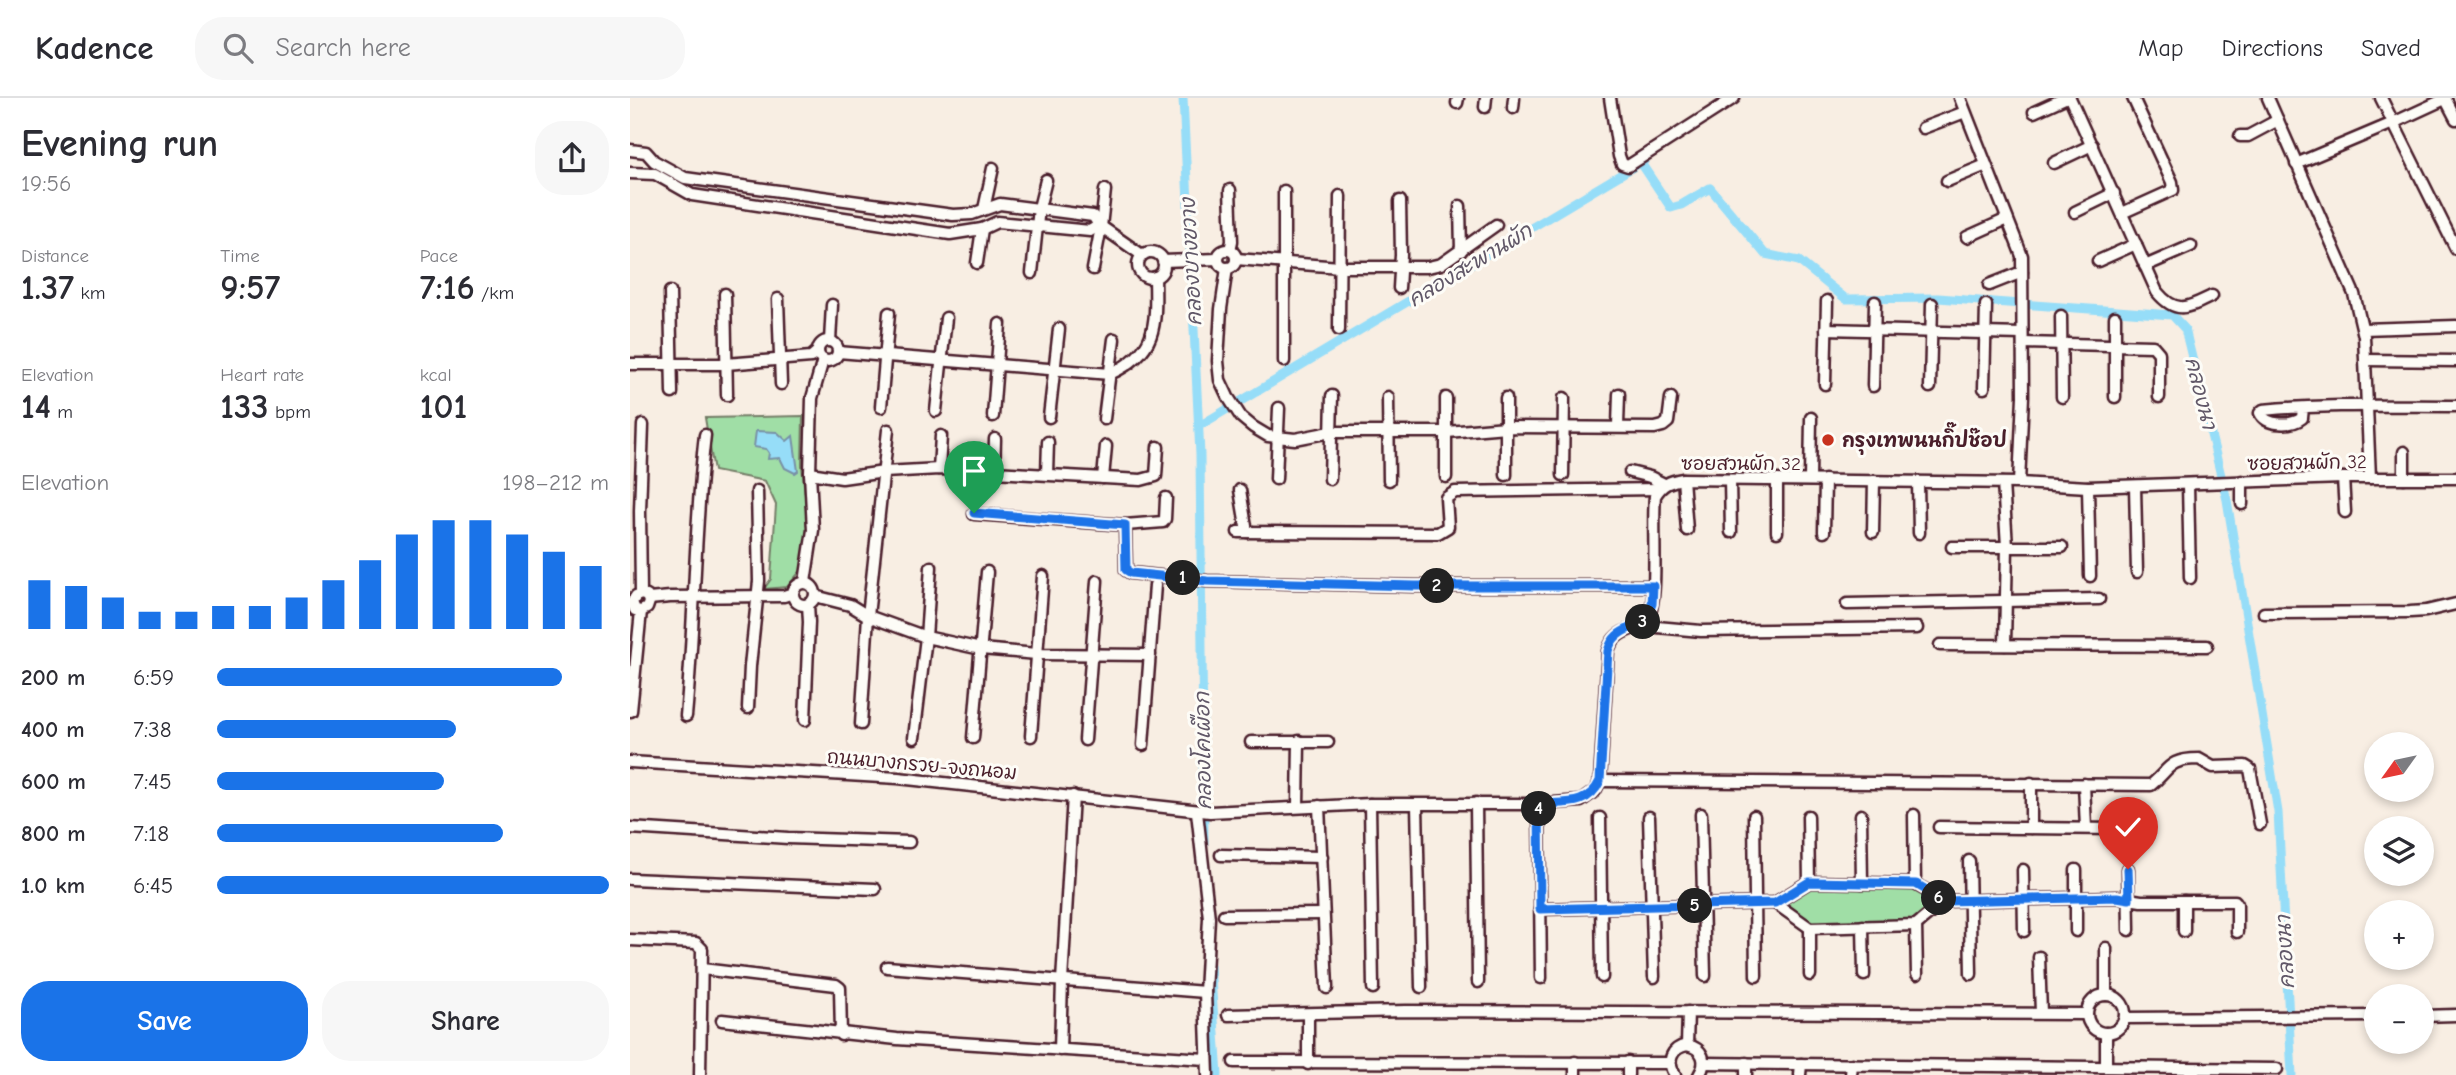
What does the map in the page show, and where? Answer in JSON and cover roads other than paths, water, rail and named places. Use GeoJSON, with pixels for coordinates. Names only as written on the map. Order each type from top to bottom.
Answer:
{"type":"FeatureCollection","features":[{"type":"Feature","properties":{"kind":"street"},"geometry":{"type":"LineString","coordinates":[[1610,98],[1620,161],[1628,166],[1734,98]]}},
{"type":"Feature","properties":{"kind":"street"},"geometry":{"type":"LineString","coordinates":[[1960,98],[2022,256],[2019,483]]}},
{"type":"Feature","properties":{"kind":"street"},"geometry":{"type":"LineString","coordinates":[[2034,112],[2068,98],[2092,145],[2157,292],[2171,304],[2181,308],[2188,308],[2213,296]]}},
{"type":"Feature","properties":{"kind":"street"},"geometry":{"type":"LineString","coordinates":[[2122,213],[2171,193],[2173,187],[2133,98]]}},
{"type":"Feature","properties":{"kind":"street"},"geometry":{"type":"LineString","coordinates":[[2268,98],[2346,272],[2363,329],[2370,478]]}},
{"type":"Feature","properties":{"kind":"street"},"geometry":{"type":"LineString","coordinates":[[2381,98],[2456,249]]}},
{"type":"Feature","properties":{"kind":"street"},"geometry":{"type":"LineString","coordinates":[[2296,164],[2445,98],[2456,119]]}},
{"type":"Feature","properties":{"kind":"street"},"geometry":{"type":"LineString","coordinates":[[1923,128],[1965,111]]}},
{"type":"Feature","properties":{"kind":"street"},"geometry":{"type":"LineString","coordinates":[[2240,136],[2248,136],[2278,120]]}},
{"type":"Feature","properties":{"kind":"street"},"geometry":{"type":"LineString","coordinates":[[2053,163],[2092,145]]}},
{"type":"Feature","properties":{"kind":"street"},"geometry":{"type":"LineString","coordinates":[[630,150],[646,152],[654,161],[685,178],[837,200],[953,215],[972,214],[1000,204],[1093,216],[1100,226],[1142,255],[1154,253],[1163,261],[1218,259]]}},
{"type":"Feature","properties":{"kind":"street"},"geometry":{"type":"LineString","coordinates":[[1947,181],[1986,165]]}},
{"type":"Feature","properties":{"kind":"street"},"geometry":{"type":"LineString","coordinates":[[984,209],[993,168]]}},
{"type":"Feature","properties":{"kind":"street"},"geometry":{"type":"LineString","coordinates":[[630,173],[655,174],[692,195],[950,234],[982,229],[998,222],[1090,231],[1100,226]]}},
{"type":"Feature","properties":{"kind":"street"},"geometry":{"type":"LineString","coordinates":[[1032,273],[1037,225],[1046,180]]}},
{"type":"Feature","properties":{"kind":"street"},"geometry":{"type":"LineString","coordinates":[[1093,269],[1105,190]]}},
{"type":"Feature","properties":{"kind":"street"},"geometry":{"type":"LineString","coordinates":[[1227,268],[1233,265],[1230,190]]}},
{"type":"Feature","properties":{"kind":"street"},"geometry":{"type":"LineString","coordinates":[[1284,191],[1284,361]]}},
{"type":"Feature","properties":{"kind":"street"},"geometry":{"type":"LineString","coordinates":[[2075,212],[2114,193]]}},
{"type":"Feature","properties":{"kind":"street"},"geometry":{"type":"LineString","coordinates":[[1339,330],[1340,196]]}},
{"type":"Feature","properties":{"kind":"street"},"geometry":{"type":"LineString","coordinates":[[835,218],[837,200]]}},
{"type":"Feature","properties":{"kind":"street"},"geometry":{"type":"LineString","coordinates":[[1399,288],[1400,201]]}},
{"type":"Feature","properties":{"kind":"street"},"geometry":{"type":"LineString","coordinates":[[1460,206],[1461,251]]}},
{"type":"Feature","properties":{"kind":"street"},"geometry":{"type":"LineString","coordinates":[[1967,237],[2007,219]]}},
{"type":"Feature","properties":{"kind":"street"},"geometry":{"type":"LineString","coordinates":[[1227,268],[1221,265],[1218,259],[1220,252],[1285,264],[1428,267],[1441,264],[1496,225]]}},
{"type":"Feature","properties":{"kind":"street"},"geometry":{"type":"LineString","coordinates":[[977,263],[982,229]]}},
{"type":"Feature","properties":{"kind":"street"},"geometry":{"type":"LineString","coordinates":[[2098,261],[2136,244]]}},
{"type":"Feature","properties":{"kind":"street"},"geometry":{"type":"LineString","coordinates":[[2146,266],[2191,246]]}},
{"type":"Feature","properties":{"kind":"street"},"geometry":{"type":"LineString","coordinates":[[1142,255],[1138,262],[1140,271],[1146,276],[1155,277]]}},
{"type":"Feature","properties":{"kind":"street"},"geometry":{"type":"LineString","coordinates":[[838,352],[1110,374],[1130,365],[1146,349],[1154,326],[1155,277],[1163,269],[1163,261]]}},
{"type":"Feature","properties":{"kind":"street"},"geometry":{"type":"LineString","coordinates":[[1227,268],[1221,309],[1218,362],[1220,380],[1241,417],[1253,428],[1276,438],[1295,439],[1331,432],[1663,426],[1670,416],[1671,398]]}},
{"type":"Feature","properties":{"kind":"street"},"geometry":{"type":"LineString","coordinates":[[1989,285],[2022,272]]}},
{"type":"Feature","properties":{"kind":"street"},"geometry":{"type":"LineString","coordinates":[[670,292],[672,393]]}},
{"type":"Feature","properties":{"kind":"street"},"geometry":{"type":"LineString","coordinates":[[725,294],[727,395]]}},
{"type":"Feature","properties":{"kind":"street"},"geometry":{"type":"LineString","coordinates":[[778,299],[781,384]]}},
{"type":"Feature","properties":{"kind":"street"},"geometry":{"type":"LineString","coordinates":[[1825,384],[1826,301]]}},
{"type":"Feature","properties":{"kind":"street"},"geometry":{"type":"LineString","coordinates":[[1873,386],[1875,302]]}},
{"type":"Feature","properties":{"kind":"street"},"geometry":{"type":"LineString","coordinates":[[1930,387],[1932,304]]}},
{"type":"Feature","properties":{"kind":"street"},"geometry":{"type":"LineString","coordinates":[[830,341],[832,305]]}},
{"type":"Feature","properties":{"kind":"street"},"geometry":{"type":"LineString","coordinates":[[1984,388],[1986,305]]}},
{"type":"Feature","properties":{"kind":"street"},"geometry":{"type":"LineString","coordinates":[[881,407],[889,313]]}},
{"type":"Feature","properties":{"kind":"street"},"geometry":{"type":"LineString","coordinates":[[2061,316],[2062,397]]}},
{"type":"Feature","properties":{"kind":"street"},"geometry":{"type":"LineString","coordinates":[[2115,317],[2115,397]]}},
{"type":"Feature","properties":{"kind":"street"},"geometry":{"type":"LineString","coordinates":[[936,411],[946,318]]}},
{"type":"Feature","properties":{"kind":"street"},"geometry":{"type":"LineString","coordinates":[[993,416],[1000,324]]}},
{"type":"Feature","properties":{"kind":"street"},"geometry":{"type":"LineString","coordinates":[[2363,329],[2456,326]]}},
{"type":"Feature","properties":{"kind":"street"},"geometry":{"type":"LineString","coordinates":[[1049,417],[1059,329]]}},
{"type":"Feature","properties":{"kind":"street"},"geometry":{"type":"LineString","coordinates":[[1826,329],[1985,333],[2062,344],[2153,346],[2157,349],[2159,397]]}},
{"type":"Feature","properties":{"kind":"street"},"geometry":{"type":"LineString","coordinates":[[1104,419],[1114,338]]}},
{"type":"Feature","properties":{"kind":"street"},"geometry":{"type":"LineString","coordinates":[[630,363],[726,364],[821,356],[833,360],[838,352],[837,346],[830,341],[821,343],[821,356],[812,398],[810,473],[813,530],[805,582]]}},
{"type":"Feature","properties":{"kind":"street"},"geometry":{"type":"LineString","coordinates":[[2366,360],[2456,360]]}},
{"type":"Feature","properties":{"kind":"street"},"geometry":{"type":"LineString","coordinates":[[1618,426],[1619,394]]}},
{"type":"Feature","properties":{"kind":"street"},"geometry":{"type":"LineString","coordinates":[[1330,479],[1332,396]]}},
{"type":"Feature","properties":{"kind":"street"},"geometry":{"type":"LineString","coordinates":[[1388,397],[1390,481]]}},
{"type":"Feature","properties":{"kind":"street"},"geometry":{"type":"LineString","coordinates":[[1446,398],[1446,477]]}},
{"type":"Feature","properties":{"kind":"street"},"geometry":{"type":"LineString","coordinates":[[1506,398],[1506,475]]}},
{"type":"Feature","properties":{"kind":"street"},"geometry":{"type":"LineString","coordinates":[[1563,475],[1564,398]]}},
{"type":"Feature","properties":{"kind":"street"},"geometry":{"type":"LineString","coordinates":[[2303,408],[2456,406]]}},
{"type":"Feature","properties":{"kind":"street"},"geometry":{"type":"LineString","coordinates":[[1276,479],[1279,408]]}},
{"type":"Feature","properties":{"kind":"street"},"geometry":{"type":"LineString","coordinates":[[1810,480],[1811,418]]}},
{"type":"Feature","properties":{"kind":"street"},"geometry":{"type":"LineString","coordinates":[[643,425],[640,511],[645,596]]}},
{"type":"Feature","properties":{"kind":"street"},"geometry":{"type":"LineString","coordinates":[[861,724],[868,616],[888,430]]}},
{"type":"Feature","properties":{"kind":"street"},"geometry":{"type":"LineString","coordinates":[[686,716],[699,483],[705,435]]}},
{"type":"Feature","properties":{"kind":"street"},"geometry":{"type":"LineString","coordinates":[[939,470],[941,436]]}},
{"type":"Feature","properties":{"kind":"street"},"geometry":{"type":"LineString","coordinates":[[995,439],[995,471]]}},
{"type":"Feature","properties":{"kind":"street"},"geometry":{"type":"LineString","coordinates":[[1047,474],[1048,442]]}},
{"type":"Feature","properties":{"kind":"street"},"geometry":{"type":"LineString","coordinates":[[1104,478],[1106,446]]}},
{"type":"Feature","properties":{"kind":"street"},"geometry":{"type":"LineString","coordinates":[[810,473],[842,478],[884,472],[939,470],[1150,479],[1156,476],[1158,447]]}},
{"type":"Feature","properties":{"kind":"street"},"geometry":{"type":"LineString","coordinates":[[2404,452],[2404,478]]}},
{"type":"Feature","properties":{"kind":"street"},"geometry":{"type":"LineString","coordinates":[[1630,472],[1650,477],[1662,487]]}},
{"type":"Feature","properties":{"kind":"street"},"geometry":{"type":"LineString","coordinates":[[2343,478],[2345,512]]}},
{"type":"Feature","properties":{"kind":"street","name":"ซอยสวนผัก 32"},"geometry":{"type":"LineString","coordinates":[[1644,621],[1652,604],[1655,496],[1662,487],[1683,479],[2019,483],[2088,487],[2343,478],[2456,478]]}},
{"type":"Feature","properties":{"kind":"street"},"geometry":{"type":"LineString","coordinates":[[1683,479],[1687,530]]}},
{"type":"Feature","properties":{"kind":"street"},"geometry":{"type":"LineString","coordinates":[[1730,480],[1731,532]]}},
{"type":"Feature","properties":{"kind":"street"},"geometry":{"type":"LineString","coordinates":[[1776,532],[1777,480]]}},
{"type":"Feature","properties":{"kind":"street"},"geometry":{"type":"LineString","coordinates":[[1824,532],[1825,480]]}},
{"type":"Feature","properties":{"kind":"street"},"geometry":{"type":"LineString","coordinates":[[1873,532],[1874,481]]}},
{"type":"Feature","properties":{"kind":"street"},"geometry":{"type":"LineString","coordinates":[[2242,481],[2242,504]]}},
{"type":"Feature","properties":{"kind":"street"},"geometry":{"type":"LineString","coordinates":[[1918,482],[1919,533]]}},
{"type":"Feature","properties":{"kind":"street"},"geometry":{"type":"LineString","coordinates":[[2003,483],[2007,547],[2005,645]]}},
{"type":"Feature","properties":{"kind":"street"},"geometry":{"type":"LineString","coordinates":[[2188,484],[2190,578]]}},
{"type":"Feature","properties":{"kind":"street"},"geometry":{"type":"LineString","coordinates":[[2135,486],[2137,572]]}},
{"type":"Feature","properties":{"kind":"street"},"geometry":{"type":"LineString","coordinates":[[1240,490],[1243,532],[1438,533],[1448,527],[1446,498],[1455,492],[1662,487]]}},
{"type":"Feature","properties":{"kind":"street"},"geometry":{"type":"LineString","coordinates":[[2088,487],[2090,576]]}},
{"type":"Feature","properties":{"kind":"street"},"geometry":{"type":"LineString","coordinates":[[748,708],[750,666],[759,597],[757,491]]}},
{"type":"Feature","properties":{"kind":"street"},"geometry":{"type":"LineString","coordinates":[[974,513],[1125,525],[1163,522],[1166,498]]}},
{"type":"Feature","properties":{"kind":"street"},"geometry":{"type":"LineString","coordinates":[[1125,525],[1126,570],[1131,573],[1207,581],[1415,586],[1653,586]]}},
{"type":"Feature","properties":{"kind":"street"},"geometry":{"type":"LineString","coordinates":[[1952,547],[2062,547]]}},
{"type":"Feature","properties":{"kind":"street"},"geometry":{"type":"LineString","coordinates":[[914,737],[931,567]]}},
{"type":"Feature","properties":{"kind":"street"},"geometry":{"type":"LineString","coordinates":[[973,738],[987,572]]}},
{"type":"Feature","properties":{"kind":"street"},"geometry":{"type":"LineString","coordinates":[[1031,736],[1043,576]]}},
{"type":"Feature","properties":{"kind":"street"},"geometry":{"type":"LineString","coordinates":[[1085,740],[1097,581]]}},
{"type":"Feature","properties":{"kind":"street"},"geometry":{"type":"LineString","coordinates":[[631,711],[634,598],[784,596],[793,593],[798,584],[805,582],[812,585],[805,719]]}},
{"type":"Feature","properties":{"kind":"street"},"geometry":{"type":"LineString","coordinates":[[1143,745],[1155,585]]}},
{"type":"Feature","properties":{"kind":"street"},"geometry":{"type":"LineString","coordinates":[[793,593],[797,602],[811,600],[850,605],[868,616],[926,637],[981,649],[1037,654],[1150,655]]}},
{"type":"Feature","properties":{"kind":"street"},"geometry":{"type":"LineString","coordinates":[[1847,604],[2099,599]]}},
{"type":"Feature","properties":{"kind":"street"},"geometry":{"type":"LineString","coordinates":[[2264,613],[2410,612],[2456,604]]}},
{"type":"Feature","properties":{"kind":"street"},"geometry":{"type":"LineString","coordinates":[[1208,1075],[1205,992],[1209,918],[1203,812],[1370,804],[1539,804],[1581,801],[1595,791],[1600,781],[1608,651],[1613,638],[1644,621],[1657,628],[1701,631],[1917,628]]}},
{"type":"Feature","properties":{"kind":"street"},"geometry":{"type":"LineString","coordinates":[[1940,645],[2207,646]]}},
{"type":"Feature","properties":{"kind":"street"},"geometry":{"type":"LineString","coordinates":[[1298,807],[1299,741]]}},
{"type":"Feature","properties":{"kind":"street"},"geometry":{"type":"LineString","coordinates":[[1251,742],[1328,742]]}},
{"type":"Feature","properties":{"kind":"street"},"geometry":{"type":"LineString","coordinates":[[1600,781],[2151,785],[2164,769],[2173,764],[2199,759],[2213,767],[2245,766],[2252,774],[2260,824]]}},
{"type":"Feature","properties":{"kind":"street","name":"ถนนบางกรวย-จงถนอม"},"geometry":{"type":"LineString","coordinates":[[630,762],[898,778],[1203,812]]}},
{"type":"Feature","properties":{"kind":"street"},"geometry":{"type":"LineString","coordinates":[[2031,783],[2031,828]]}},
{"type":"Feature","properties":{"kind":"street"},"geometry":{"type":"LineString","coordinates":[[2084,783],[2086,828]]}},
{"type":"Feature","properties":{"kind":"street"},"geometry":{"type":"LineString","coordinates":[[1060,1051],[1073,796]]}},
{"type":"Feature","properties":{"kind":"street"},"geometry":{"type":"LineString","coordinates":[[1476,803],[1478,982]]}},
{"type":"Feature","properties":{"kind":"street"},"geometry":{"type":"LineString","coordinates":[[1370,804],[1373,988]]}},
{"type":"Feature","properties":{"kind":"street"},"geometry":{"type":"LineString","coordinates":[[1539,804],[1541,978]]}},
{"type":"Feature","properties":{"kind":"street"},"geometry":{"type":"LineString","coordinates":[[1417,805],[1421,987]]}},
{"type":"Feature","properties":{"kind":"street"},"geometry":{"type":"LineString","coordinates":[[1319,806],[1327,988]]}},
{"type":"Feature","properties":{"kind":"street"},"geometry":{"type":"LineString","coordinates":[[1700,814],[1705,976]]}},
{"type":"Feature","properties":{"kind":"street"},"geometry":{"type":"LineString","coordinates":[[1861,815],[1862,883]]}},
{"type":"Feature","properties":{"kind":"street"},"geometry":{"type":"LineString","coordinates":[[1914,815],[1916,884]]}},
{"type":"Feature","properties":{"kind":"street"},"geometry":{"type":"LineString","coordinates":[[1754,816],[1756,976]]}},
{"type":"Feature","properties":{"kind":"street"},"geometry":{"type":"LineString","coordinates":[[1808,816],[1809,882]]}},
{"type":"Feature","properties":{"kind":"street"},"geometry":{"type":"LineString","coordinates":[[1648,817],[1654,977]]}},
{"type":"Feature","properties":{"kind":"street"},"geometry":{"type":"LineString","coordinates":[[1600,818],[1602,977]]}},
{"type":"Feature","properties":{"kind":"street"},"geometry":{"type":"LineString","coordinates":[[1939,827],[2118,829]]}},
{"type":"Feature","properties":{"kind":"street"},"geometry":{"type":"LineString","coordinates":[[630,828],[909,842]]}},
{"type":"Feature","properties":{"kind":"street"},"geometry":{"type":"LineString","coordinates":[[1221,855],[1322,857]]}},
{"type":"Feature","properties":{"kind":"street"},"geometry":{"type":"LineString","coordinates":[[1969,861],[1971,974]]}},
{"type":"Feature","properties":{"kind":"street"},"geometry":{"type":"LineString","coordinates":[[2128,869],[2129,930]]}},
{"type":"Feature","properties":{"kind":"street"},"geometry":{"type":"LineString","coordinates":[[2023,870],[2024,931]]}},
{"type":"Feature","properties":{"kind":"street"},"geometry":{"type":"LineString","coordinates":[[2076,870],[2076,930]]}},
{"type":"Feature","properties":{"kind":"street"},"geometry":{"type":"LineString","coordinates":[[630,879],[875,890]]}},
{"type":"Feature","properties":{"kind":"street"},"geometry":{"type":"LineString","coordinates":[[1540,909],[1775,903],[1809,882],[1916,884],[1945,901],[2117,897],[2236,902],[2237,932]]}},
{"type":"Feature","properties":{"kind":"street"},"geometry":{"type":"LineString","coordinates":[[1775,903],[1810,928],[1916,925],[1945,901]]}},
{"type":"Feature","properties":{"kind":"street"},"geometry":{"type":"LineString","coordinates":[[2184,901],[2184,931]]}},
{"type":"Feature","properties":{"kind":"street"},"geometry":{"type":"LineString","coordinates":[[1224,915],[1324,914]]}},
{"type":"Feature","properties":{"kind":"street"},"geometry":{"type":"LineString","coordinates":[[1916,925],[1917,974]]}},
{"type":"Feature","properties":{"kind":"street"},"geometry":{"type":"LineString","coordinates":[[1863,926],[1864,975]]}},
{"type":"Feature","properties":{"kind":"street"},"geometry":{"type":"LineString","coordinates":[[1810,928],[1810,975]]}},
{"type":"Feature","properties":{"kind":"street"},"geometry":{"type":"LineString","coordinates":[[630,940],[696,943],[702,949],[700,1075]]}},
{"type":"Feature","properties":{"kind":"street"},"geometry":{"type":"LineString","coordinates":[[2106,948],[2106,995]]}},
{"type":"Feature","properties":{"kind":"street"},"geometry":{"type":"LineString","coordinates":[[2039,957],[2041,1013]]}},
{"type":"Feature","properties":{"kind":"street"},"geometry":{"type":"LineString","coordinates":[[887,967],[1205,992]]}},
{"type":"Feature","properties":{"kind":"street"},"geometry":{"type":"LineString","coordinates":[[702,969],[836,985],[840,988],[842,1035]]}},
{"type":"Feature","properties":{"kind":"street"},"geometry":{"type":"LineString","coordinates":[[2106,995],[2119,1001],[2125,1018],[2119,1028],[2106,1033],[2092,1028],[2087,1014],[2092,1001],[2106,995]]}},
{"type":"Feature","properties":{"kind":"street"},"geometry":{"type":"LineString","coordinates":[[1228,1015],[1406,1011],[2087,1014]]}},
{"type":"Feature","properties":{"kind":"street"},"geometry":{"type":"LineString","coordinates":[[1687,1045],[1688,1012]]}},
{"type":"Feature","properties":{"kind":"street"},"geometry":{"type":"LineString","coordinates":[[1308,1014],[1308,1064]]}},
{"type":"Feature","properties":{"kind":"street"},"geometry":{"type":"LineString","coordinates":[[2434,1016],[2456,1015]]}},
{"type":"Feature","properties":{"kind":"street"},"geometry":{"type":"LineString","coordinates":[[2125,1018],[2364,1016]]}},
{"type":"Feature","properties":{"kind":"street"},"geometry":{"type":"LineString","coordinates":[[722,1020],[842,1035],[1206,1059]]}},
{"type":"Feature","properties":{"kind":"street"},"geometry":{"type":"LineString","coordinates":[[2106,1033],[2106,1067]]}},
{"type":"Feature","properties":{"kind":"street"},"geometry":{"type":"LineString","coordinates":[[1675,1075],[1670,1062],[1675,1050],[1687,1045],[1699,1051],[1704,1063],[1699,1075]]}},
{"type":"Feature","properties":{"kind":"street"},"geometry":{"type":"LineString","coordinates":[[1234,1062],[1670,1062]]}},
{"type":"Feature","properties":{"kind":"street"},"geometry":{"type":"LineString","coordinates":[[1574,1062],[1575,1075]]}},
{"type":"Feature","properties":{"kind":"street"},"geometry":{"type":"LineString","coordinates":[[1628,1062],[1628,1075]]}},
{"type":"Feature","properties":{"kind":"street"},"geometry":{"type":"LineString","coordinates":[[1704,1063],[1801,1064],[1852,1070],[2106,1067],[2277,1069]]}},
{"type":"Feature","properties":{"kind":"street"},"geometry":{"type":"LineString","coordinates":[[1746,1063],[1746,1075]]}},
{"type":"Feature","properties":{"kind":"street"},"geometry":{"type":"LineString","coordinates":[[1800,1075],[1801,1064]]}},
{"type":"Feature","properties":{"kind":"water"},"geometry":{"type":"Polygon","coordinates":[[[756,431],[777,432],[787,441],[793,436],[798,471],[795,473],[785,468],[780,458],[768,459],[769,453],[766,449],[754,447],[756,431]]]}},
{"type":"Feature","properties":{"kind":"waterway","name":"คลองโคเผือก"},"geometry":{"type":"LineString","coordinates":[[1183,98],[1200,455],[1204,843]]}},
{"type":"Feature","properties":{"kind":"waterway","name":"คลองสะพานผัก"},"geometry":{"type":"LineString","coordinates":[[1199,426],[1645,160]]}},
{"type":"Feature","properties":{"kind":"waterway","name":"คลองนา"},"geometry":{"type":"LineString","coordinates":[[1641,163],[1671,208],[1710,188],[1765,254],[1799,261],[1846,299],[1938,298],[2172,315],[2185,329],[2227,500],[2278,812],[2292,1075]]}},
{"type":"Feature","properties":{"kind":"waterway","name":"คลองโคเผือก"},"geometry":{"type":"LineString","coordinates":[[1210,965],[1218,1075]]}},
{"type":"Feature","properties":{"kind":"place","name":"กรุงเทพนนกิ๊ปช๊อป"},"geometry":{"type":"Point","coordinates":[1828,440]}},
{"type":"Feature","properties":{"kind":"water label","name":"คลองบางขวาง"},"geometry":{"type":"Point","coordinates":[1191,262]}}]}
